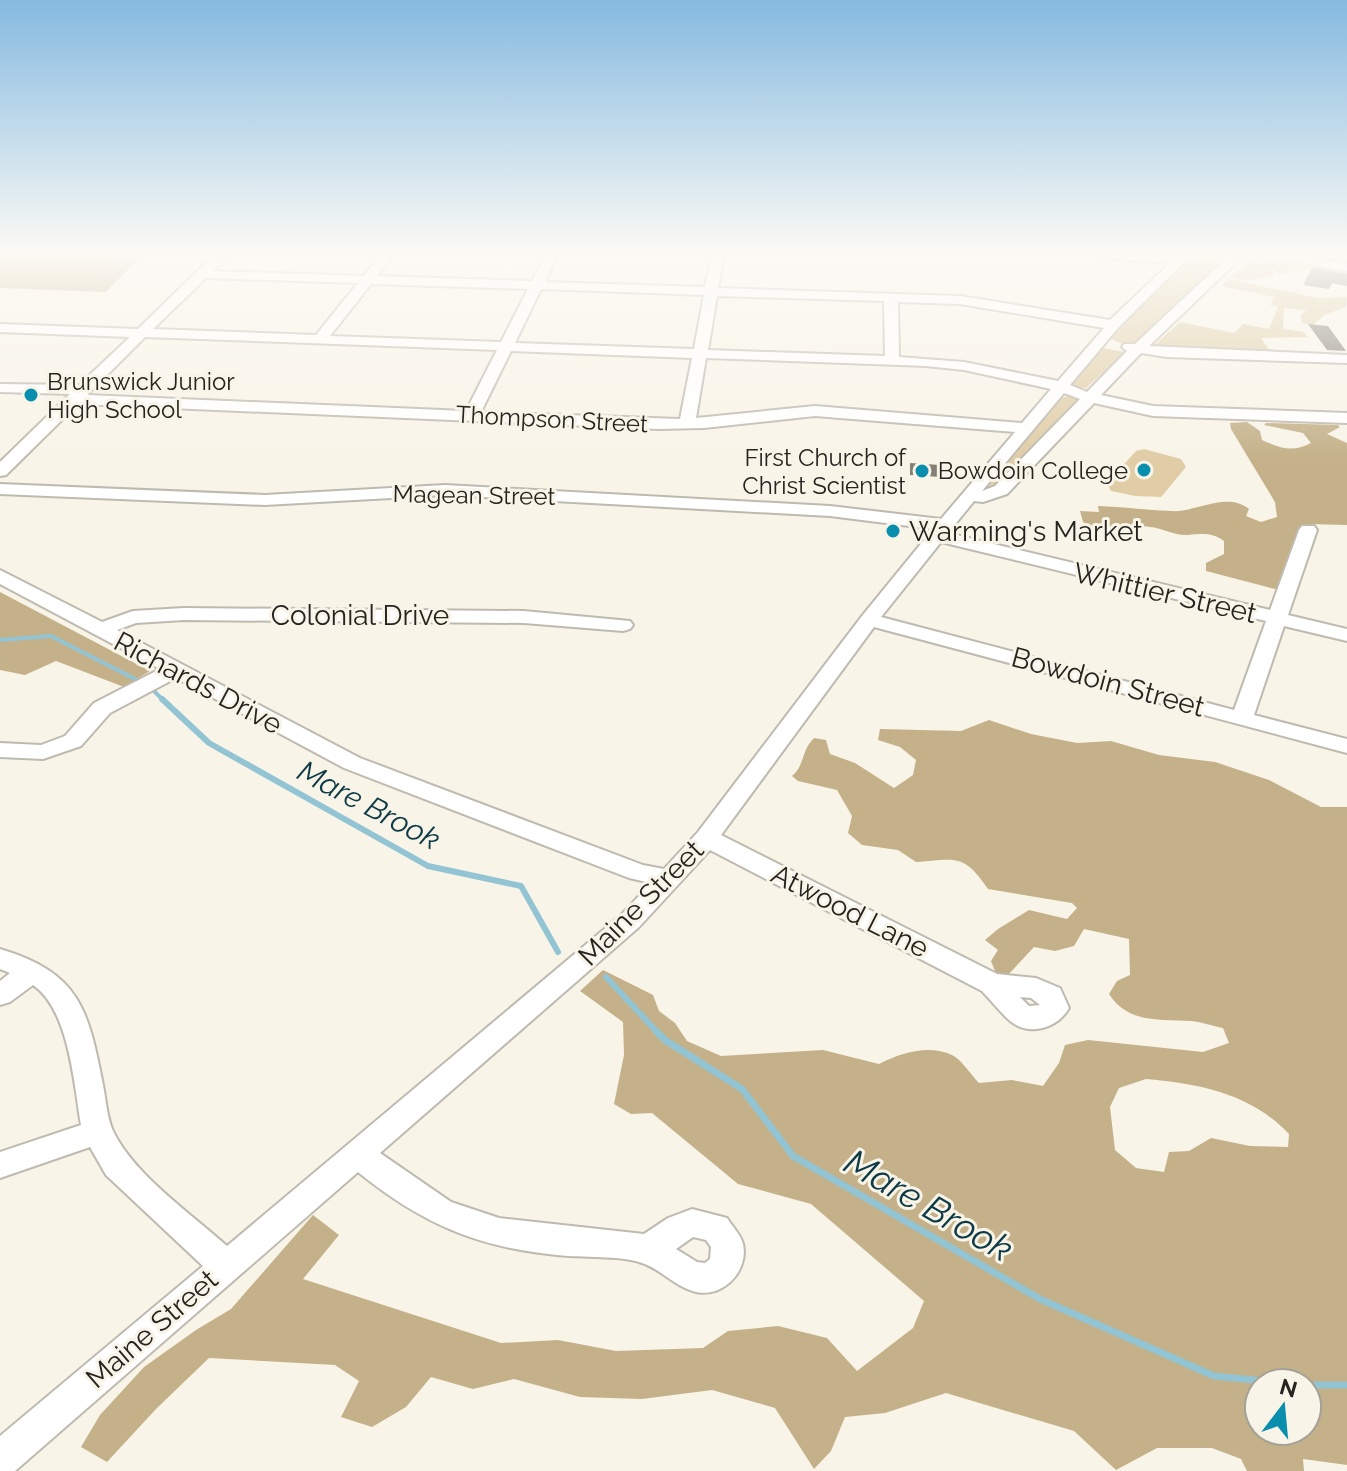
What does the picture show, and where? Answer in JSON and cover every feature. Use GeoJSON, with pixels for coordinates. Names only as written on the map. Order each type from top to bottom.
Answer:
{"type":"FeatureCollection","features":[{"type":"Feature","properties":{"kind":"street"},"geometry":{"type":"LineString","coordinates":[[0,471],[153,323]]}},
{"type":"Feature","properties":{"kind":"street"},"geometry":{"type":"LineString","coordinates":[[320,340],[334,323]]}},
{"type":"Feature","properties":{"kind":"street"},"geometry":{"type":"LineString","coordinates":[[472,415],[518,323]]}},
{"type":"Feature","properties":{"kind":"street"},"geometry":{"type":"LineString","coordinates":[[687,424],[706,323]]}},
{"type":"Feature","properties":{"kind":"street"},"geometry":{"type":"LineString","coordinates":[[891,323],[892,360]]}},
{"type":"Feature","properties":{"kind":"street"},"geometry":{"type":"LineString","coordinates":[[1100,323],[1113,325]]}},
{"type":"Feature","properties":{"kind":"street","name":"Maine Street"},"geometry":{"type":"LineString","coordinates":[[0,1460],[630,921],[707,838],[869,620],[1115,323]]}},
{"type":"Feature","properties":{"kind":"street"},"geometry":{"type":"LineString","coordinates":[[970,495],[983,497],[1001,490],[1088,397],[1165,323]]}},
{"type":"Feature","properties":{"kind":"street"},"geometry":{"type":"LineString","coordinates":[[0,328],[892,360],[964,366],[1163,412],[1347,418]]}},
{"type":"Feature","properties":{"kind":"street"},"geometry":{"type":"LineString","coordinates":[[1100,341],[1137,349],[1347,359]]}},
{"type":"Feature","properties":{"kind":"street","name":"Thompson Street"},"geometry":{"type":"LineString","coordinates":[[0,388],[687,424],[815,411],[1029,428]]}},
{"type":"Feature","properties":{"kind":"street","name":"Magean Street"},"geometry":{"type":"LineString","coordinates":[[0,489],[265,500],[445,490],[830,511],[942,530]]}},
{"type":"Feature","properties":{"kind":"street","name":"Whittier Street"},"geometry":{"type":"LineString","coordinates":[[942,530],[1347,635]]}},
{"type":"Feature","properties":{"kind":"street"},"geometry":{"type":"LineString","coordinates":[[1242,717],[1308,530]]}},
{"type":"Feature","properties":{"kind":"street","name":"Richards Drive"},"geometry":{"type":"LineString","coordinates":[[0,576],[352,763],[638,872],[670,879]]}},
{"type":"Feature","properties":{"kind":"street","name":"Colonial Drive"},"geometry":{"type":"LineString","coordinates":[[100,630],[133,617],[184,614],[524,617],[623,625]]}},
{"type":"Feature","properties":{"kind":"street","name":"Bowdoin Street"},"geometry":{"type":"LineString","coordinates":[[869,620],[1347,746]]}},
{"type":"Feature","properties":{"kind":"street"},"geometry":{"type":"LineString","coordinates":[[0,750],[43,752],[73,741],[102,708],[175,670]]}},
{"type":"Feature","properties":{"kind":"street","name":"Atwood Lane"},"geometry":{"type":"LineString","coordinates":[[707,838],[992,984]]}},
{"type":"Feature","properties":{"kind":"street"},"geometry":{"type":"LineString","coordinates":[[0,959],[32,971],[49,982],[67,1003],[83,1056],[97,1132],[117,1166],[225,1265]]}},
{"type":"Feature","properties":{"kind":"street"},"geometry":{"type":"LineString","coordinates":[[0,995],[32,971]]}},
{"type":"Feature","properties":{"kind":"street"},"geometry":{"type":"LineString","coordinates":[[0,1165],[97,1132]]}},
{"type":"Feature","properties":{"kind":"street"},"geometry":{"type":"LineString","coordinates":[[357,1153],[425,1204],[476,1226],[502,1232],[647,1249]]}},
{"type":"Feature","properties":{"kind":"street"},"geometry":{"type":"LineString","coordinates":[[0,1469],[6,1471]]}},
{"type":"Feature","properties":{"kind":"shaded area"},"geometry":{"type":"Polygon","coordinates":[[[1126,323],[1158,323],[1135,344],[1125,345],[1111,339],[1126,323]]]}},
{"type":"Feature","properties":{"kind":"shaded area"},"geometry":{"type":"Polygon","coordinates":[[[1179,323],[1234,333],[1243,324],[1269,329],[1272,323],[1283,323],[1283,329],[1304,332],[1307,337],[1261,338],[1272,354],[1150,349],[1179,323]]]}},
{"type":"Feature","properties":{"kind":"shaded area"},"geometry":{"type":"Polygon","coordinates":[[[1102,348],[1125,352],[1086,388],[1071,387],[1102,348]]]}},
{"type":"Feature","properties":{"kind":"shaded area"},"geometry":{"type":"Polygon","coordinates":[[[1061,398],[1080,399],[991,490],[986,490],[1061,398]]]}},
{"type":"Feature","properties":{"kind":"shaded area"},"geometry":{"type":"Polygon","coordinates":[[[1247,422],[1260,431],[1262,440],[1280,447],[1292,449],[1311,443],[1303,433],[1264,425],[1266,423],[1338,425],[1340,427],[1327,434],[1347,443],[1347,525],[1305,524],[1279,590],[1206,571],[1206,563],[1224,554],[1224,541],[1215,536],[1183,535],[1146,527],[1115,532],[1083,522],[1080,511],[1099,512],[1098,506],[1181,511],[1220,502],[1240,504],[1249,509],[1246,516],[1261,522],[1277,517],[1275,502],[1231,429],[1230,423],[1247,422]]]}},
{"type":"Feature","properties":{"kind":"shaded area"},"geometry":{"type":"Polygon","coordinates":[[[1144,449],[1181,459],[1186,467],[1161,497],[1111,491],[1107,483],[1136,451],[1144,449]]]}},
{"type":"Feature","properties":{"kind":"shaded area"},"geometry":{"type":"Polygon","coordinates":[[[0,592],[150,671],[124,687],[56,661],[25,675],[0,670],[0,592]]]}},
{"type":"Feature","properties":{"kind":"shaded area"},"geometry":{"type":"Polygon","coordinates":[[[989,720],[1031,734],[1077,743],[1111,741],[1159,755],[1215,762],[1269,780],[1321,807],[1347,807],[1347,1465],[1303,1459],[1304,1471],[1247,1471],[1241,1459],[1212,1448],[1157,1448],[1116,1470],[1074,1431],[946,1393],[885,1413],[845,1417],[831,1451],[814,1469],[775,1408],[712,1390],[642,1399],[580,1397],[514,1379],[473,1389],[431,1377],[406,1407],[372,1427],[341,1417],[359,1381],[335,1365],[209,1358],[107,1462],[81,1447],[100,1415],[144,1367],[231,1309],[313,1215],[339,1235],[303,1279],[501,1343],[558,1340],[616,1351],[703,1348],[728,1331],[778,1326],[827,1338],[857,1371],[913,1328],[924,1301],[811,1204],[738,1184],[652,1113],[631,1114],[614,1104],[624,1055],[623,1022],[580,991],[603,970],[653,995],[659,1011],[675,1023],[687,1041],[721,1056],[823,1050],[879,1064],[905,1053],[934,1050],[956,1057],[979,1083],[1012,1080],[1043,1086],[1059,1063],[1065,1045],[1088,1040],[1203,1052],[1229,1043],[1223,1028],[1146,1018],[1117,1004],[1109,994],[1117,981],[1130,975],[1129,939],[1084,929],[1074,946],[1055,951],[1034,947],[1006,977],[997,976],[991,961],[998,950],[985,940],[1029,910],[1067,919],[1077,908],[1072,903],[988,889],[972,869],[958,861],[916,862],[898,850],[862,845],[848,833],[852,816],[837,790],[798,781],[792,776],[814,738],[826,740],[830,754],[855,763],[894,788],[913,775],[916,760],[900,747],[878,740],[880,729],[961,731],[989,720]],[[1146,1079],[1119,1088],[1110,1107],[1115,1150],[1136,1168],[1164,1172],[1169,1152],[1189,1151],[1211,1138],[1250,1146],[1288,1147],[1289,1134],[1258,1109],[1223,1093],[1146,1079]]]}},
{"type":"Feature","properties":{"kind":"building"},"geometry":{"type":"Polygon","coordinates":[[[1308,324],[1328,326],[1346,351],[1327,350],[1308,324]]]}},
{"type":"Feature","properties":{"kind":"building","name":"First Church of Christ Scientist"},"geometry":{"type":"Polygon","coordinates":[[[910,463],[940,465],[941,477],[910,475],[910,463]]]}},
{"type":"Feature","properties":{"kind":"waterway","name":"Mare Brook"},"geometry":{"type":"LineString","coordinates":[[0,640],[51,636],[137,680]]}},
{"type":"Feature","properties":{"kind":"waterway","name":"Mare Brook"},"geometry":{"type":"LineString","coordinates":[[151,688],[162,699]]}},
{"type":"Feature","properties":{"kind":"waterway","name":"Mare Brook"},"geometry":{"type":"LineString","coordinates":[[162,699],[209,743],[428,866],[521,886],[558,952]]}},
{"type":"Feature","properties":{"kind":"waterway","name":"Mare Brook"},"geometry":{"type":"LineString","coordinates":[[606,977],[659,1034]]}},
{"type":"Feature","properties":{"kind":"waterway","name":"Mare Brook"},"geometry":{"type":"LineString","coordinates":[[659,1034],[742,1089],[793,1156],[1040,1299],[1214,1376],[1243,1379]]}},
{"type":"Feature","properties":{"kind":"waterway","name":"Mare Brook"},"geometry":{"type":"LineString","coordinates":[[1323,1385],[1347,1385]]}},
{"type":"Feature","properties":{"kind":"place","name":"Brunswick Junior High School"},"geometry":{"type":"Point","coordinates":[31,395]}},
{"type":"Feature","properties":{"kind":"place","name":"Bowdoin College"},"geometry":{"type":"Point","coordinates":[1144,470]}},
{"type":"Feature","properties":{"kind":"place","name":"First Church of Christ Scientist"},"geometry":{"type":"Point","coordinates":[922,471]}},
{"type":"Feature","properties":{"kind":"place","name":"Warming's Market"},"geometry":{"type":"Point","coordinates":[893,531]}}]}
